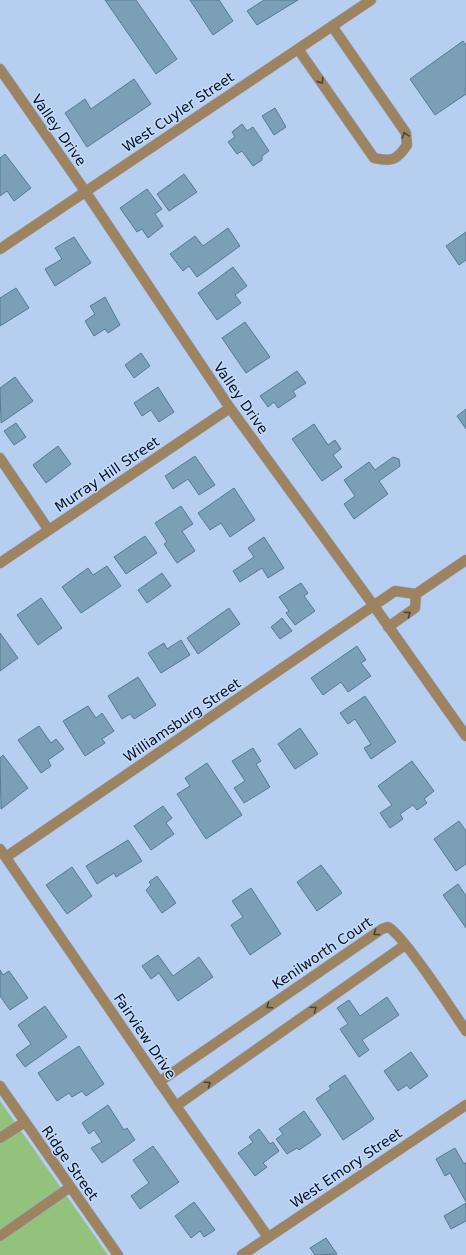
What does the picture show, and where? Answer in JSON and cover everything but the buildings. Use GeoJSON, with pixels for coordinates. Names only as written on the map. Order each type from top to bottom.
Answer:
{"type":"FeatureCollection","features":[{"type":"Feature","properties":{"kind":"street","name":"West Cuyler Street"},"geometry":{"type":"LineString","coordinates":[[0,249],[372,0]]}},
{"type":"Feature","properties":{"kind":"street"},"geometry":{"type":"LineString","coordinates":[[298,49],[374,158],[387,161],[399,156],[407,145],[406,133],[332,26]]}},
{"type":"Feature","properties":{"kind":"street","name":"Valley Drive"},"geometry":{"type":"LineString","coordinates":[[0,69],[85,191],[230,408],[374,606],[466,736]]}},
{"type":"Feature","properties":{"kind":"street","name":"Murray Hill Street"},"geometry":{"type":"LineString","coordinates":[[0,563],[48,529],[230,408]]}},
{"type":"Feature","properties":{"kind":"street"},"geometry":{"type":"LineString","coordinates":[[0,458],[48,529]]}},
{"type":"Feature","properties":{"kind":"street"},"geometry":{"type":"LineString","coordinates":[[388,627],[415,608],[416,594],[466,560]]}},
{"type":"Feature","properties":{"kind":"street","name":"Williamsburg Street"},"geometry":{"type":"LineString","coordinates":[[3,853],[395,591],[416,594]]}},
{"type":"Feature","properties":{"kind":"street","name":"Fairview Drive"},"geometry":{"type":"LineString","coordinates":[[3,853],[159,1082],[268,1237]]}},
{"type":"Feature","properties":{"kind":"street","name":"Kenilworth Court"},"geometry":{"type":"LineString","coordinates":[[159,1082],[382,929],[388,927],[393,929],[405,945]]}},
{"type":"Feature","properties":{"kind":"street"},"geometry":{"type":"LineString","coordinates":[[176,1106],[405,945],[466,1031]]}},
{"type":"Feature","properties":{"kind":"street","name":"Ridge Street"},"geometry":{"type":"LineString","coordinates":[[0,1086],[69,1188],[118,1255]]}},
{"type":"Feature","properties":{"kind":"street","name":"West Emory Street"},"geometry":{"type":"LineString","coordinates":[[242,1255],[466,1105]]}},
{"type":"Feature","properties":{"kind":"street"},"geometry":{"type":"LineString","coordinates":[[0,1138],[25,1122]]}},
{"type":"Feature","properties":{"kind":"street"},"geometry":{"type":"LineString","coordinates":[[0,1236],[69,1188]]}},
{"type":"Feature","properties":{"kind":"green space"},"geometry":{"type":"Polygon","coordinates":[[[0,1101],[108,1255],[0,1255],[0,1101]]]}}]}
